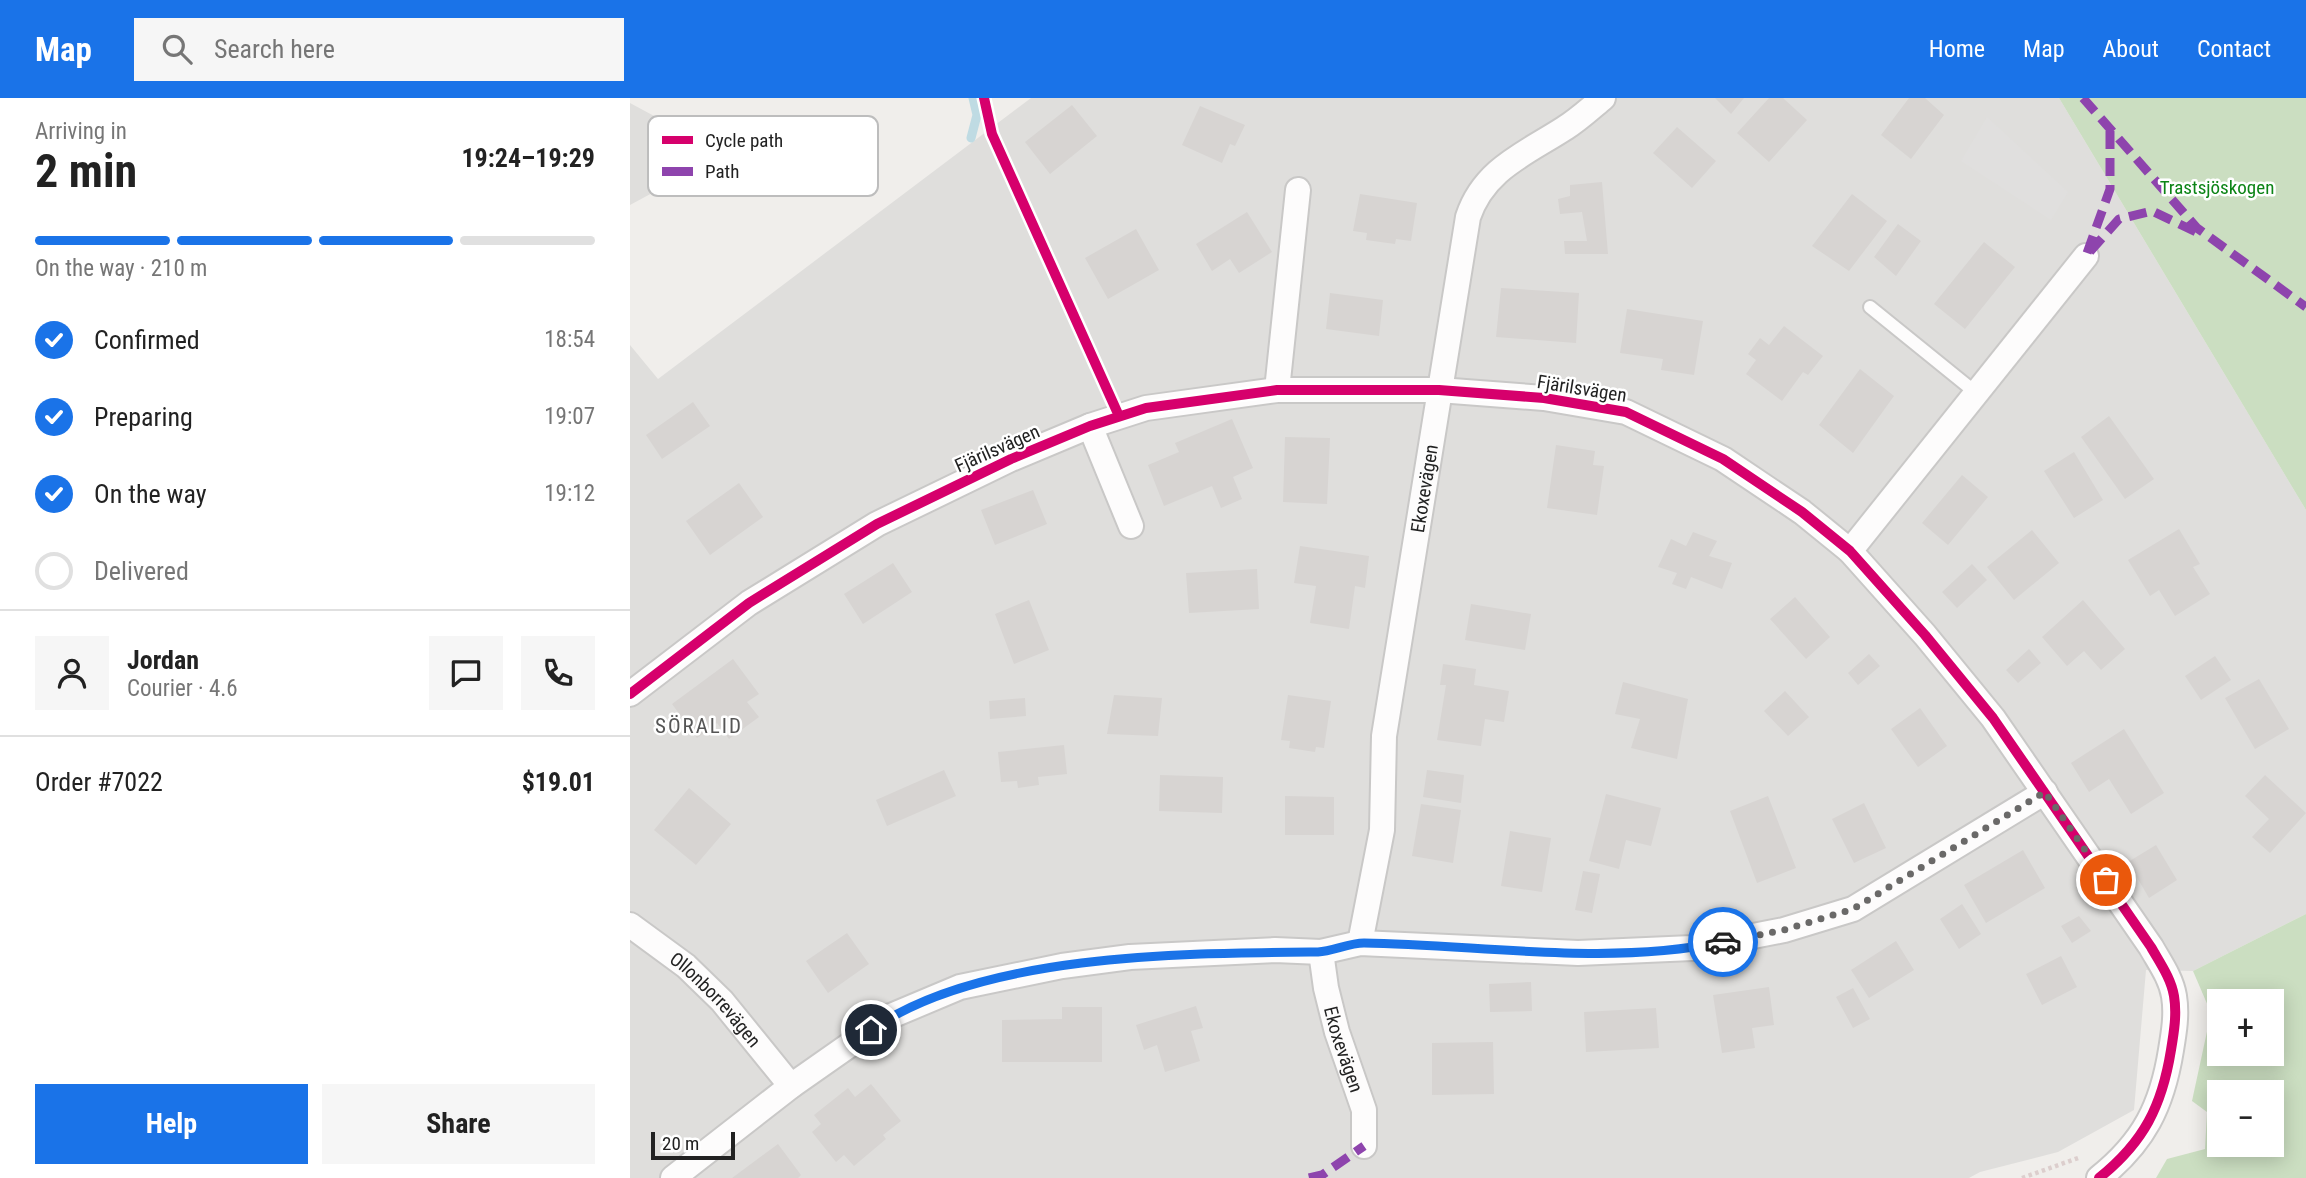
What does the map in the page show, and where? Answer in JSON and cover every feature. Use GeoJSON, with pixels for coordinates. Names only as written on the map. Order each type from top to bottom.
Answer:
{"type":"FeatureCollection","features":[{"type":"Feature","properties":{"kind":"street","name":"Ekoxevägen"},"geometry":{"type":"LineString","coordinates":[[1360,943],[1382,830],[1384,736],[1468,217],[1474,199],[1502,166],[1567,127],[1603,98]]}},
{"type":"Feature","properties":{"kind":"street"},"geometry":{"type":"LineString","coordinates":[[1277,390],[1298,190]]}},
{"type":"Feature","properties":{"kind":"street"},"geometry":{"type":"LineString","coordinates":[[1850,551],[2086,256]]}},
{"type":"Feature","properties":{"kind":"street","name":"Fjärilsvägen"},"geometry":{"type":"LineString","coordinates":[[630,694],[749,604],[877,524],[1011,459],[1090,426],[1146,408],[1277,390],[1439,390],[1544,398],[1626,412],[1723,459],[1802,512],[1850,551],[1976,697],[2151,947],[2167,975],[2174,996],[2175,1027],[2164,1090],[2146,1128],[2106,1172]]}},
{"type":"Feature","properties":{"kind":"street"},"geometry":{"type":"LineString","coordinates":[[1090,426],[1131,526]]}},
{"type":"Feature","properties":{"kind":"street"},"geometry":{"type":"LineString","coordinates":[[673,1178],[792,1086],[891,1016],[960,987],[1062,966],[1130,957],[1275,950],[1321,952],[1360,943],[1621,953],[1692,948],[1784,930],[1853,909],[2045,792]]}},
{"type":"Feature","properties":{"kind":"street","name":"Ollonborrevägen"},"geometry":{"type":"LineString","coordinates":[[630,925],[686,965],[722,1001],[792,1086]]}},
{"type":"Feature","properties":{"kind":"street","name":"Ekoxevägen"},"geometry":{"type":"LineString","coordinates":[[1321,952],[1326,988],[1337,1032],[1364,1110],[1364,1146]]}},
{"type":"Feature","properties":{"kind":"lane"},"geometry":{"type":"LineString","coordinates":[[1870,307],[1975,392]]}},
{"type":"Feature","properties":{"kind":"path"},"geometry":{"type":"LineString","coordinates":[[2021,1178],[2049,1171],[2089,1153],[2099,1155],[2106,1172]]}},
{"type":"Feature","properties":{"kind":"shaded area"},"geometry":{"type":"Polygon","coordinates":[[[1031,98],[2059,98],[2306,510],[2306,914],[2193,971],[2146,970],[2134,1110],[2058,1152],[1980,1172],[1969,1178],[630,1178],[630,345],[658,379],[1031,98]]]}},
{"type":"Feature","properties":{"kind":"shaded area"},"geometry":{"type":"Polygon","coordinates":[[[630,103],[654,116],[648,116],[648,195],[630,205],[630,103]]]}},
{"type":"Feature","properties":{"kind":"shaded area"},"geometry":{"type":"Polygon","coordinates":[[[1987,117],[2068,192],[2051,220],[1961,161],[1987,117]]]}},
{"type":"Feature","properties":{"kind":"green space","name":"Trastsjöskogen"},"geometry":{"type":"Polygon","coordinates":[[[2059,98],[2306,98],[2306,510],[2059,98]]]}},
{"type":"Feature","properties":{"kind":"green space"},"geometry":{"type":"Polygon","coordinates":[[[2306,914],[2306,1178],[2156,1178],[2167,1159],[2205,1149],[2207,1112],[2192,1101],[2207,1032],[2207,1066],[2284,1066],[2284,989],[2207,989],[2207,1004],[2193,971],[2306,914]]]}},
{"type":"Feature","properties":{"kind":"building"},"geometry":{"type":"Polygon","coordinates":[[[1715,98],[1744,98],[1731,114],[1715,98]]]}},
{"type":"Feature","properties":{"kind":"building"},"geometry":{"type":"Polygon","coordinates":[[[1769,98],[1783,98],[1807,120],[1769,162],[1737,133],[1769,98]]]}},
{"type":"Feature","properties":{"kind":"building"},"geometry":{"type":"Polygon","coordinates":[[[1909,98],[1925,98],[1944,115],[1911,159],[1881,135],[1909,98]]]}},
{"type":"Feature","properties":{"kind":"building"},"geometry":{"type":"Polygon","coordinates":[[[1072,105],[1097,136],[1050,174],[1025,142],[1072,105]]]}},
{"type":"Feature","properties":{"kind":"building"},"geometry":{"type":"Polygon","coordinates":[[[1200,106],[1245,125],[1235,146],[1230,144],[1222,163],[1182,145],[1200,106]]]}},
{"type":"Feature","properties":{"kind":"building"},"geometry":{"type":"Polygon","coordinates":[[[1677,127],[1716,161],[1692,188],[1653,153],[1677,127]]]}},
{"type":"Feature","properties":{"kind":"building"},"geometry":{"type":"Polygon","coordinates":[[[1602,182],[1608,254],[1565,254],[1564,241],[1587,241],[1582,212],[1560,214],[1558,199],[1570,196],[1570,185],[1602,182]]]}},
{"type":"Feature","properties":{"kind":"building"},"geometry":{"type":"Polygon","coordinates":[[[1360,194],[1417,203],[1411,241],[1396,239],[1395,244],[1366,240],[1367,233],[1353,231],[1360,194]]]}},
{"type":"Feature","properties":{"kind":"building"},"geometry":{"type":"Polygon","coordinates":[[[1852,194],[1887,221],[1849,271],[1812,246],[1852,194]]]}},
{"type":"Feature","properties":{"kind":"building"},"geometry":{"type":"Polygon","coordinates":[[[1247,212],[1272,252],[1239,273],[1230,259],[1212,271],[1196,244],[1247,212]]]}},
{"type":"Feature","properties":{"kind":"building"},"geometry":{"type":"Polygon","coordinates":[[[1898,224],[1921,241],[1896,276],[1874,257],[1898,224]]]}},
{"type":"Feature","properties":{"kind":"building"},"geometry":{"type":"Polygon","coordinates":[[[1136,229],[1159,270],[1108,299],[1085,258],[1136,229]]]}},
{"type":"Feature","properties":{"kind":"building"},"geometry":{"type":"Polygon","coordinates":[[[1984,242],[2015,267],[1965,329],[1934,304],[1984,242]]]}},
{"type":"Feature","properties":{"kind":"building"},"geometry":{"type":"Polygon","coordinates":[[[1501,288],[1579,293],[1576,343],[1496,337],[1501,288]]]}},
{"type":"Feature","properties":{"kind":"building"},"geometry":{"type":"Polygon","coordinates":[[[1330,293],[1383,300],[1379,336],[1326,329],[1330,293]]]}},
{"type":"Feature","properties":{"kind":"building"},"geometry":{"type":"Polygon","coordinates":[[[1627,309],[1703,321],[1694,375],[1661,370],[1663,359],[1620,353],[1627,309]]]}},
{"type":"Feature","properties":{"kind":"building"},"geometry":{"type":"Polygon","coordinates":[[[1784,326],[1823,356],[1808,375],[1803,372],[1782,401],[1746,374],[1756,360],[1748,354],[1760,338],[1769,345],[1784,326]]]}},
{"type":"Feature","properties":{"kind":"building"},"geometry":{"type":"Polygon","coordinates":[[[1860,369],[1894,396],[1853,453],[1819,425],[1860,369]]]}},
{"type":"Feature","properties":{"kind":"building"},"geometry":{"type":"Polygon","coordinates":[[[693,402],[710,426],[662,459],[646,435],[693,402]]]}},
{"type":"Feature","properties":{"kind":"building"},"geometry":{"type":"Polygon","coordinates":[[[2109,416],[2154,479],[2125,499],[2081,437],[2109,416]]]}},
{"type":"Feature","properties":{"kind":"building"},"geometry":{"type":"Polygon","coordinates":[[[1232,419],[1253,468],[1233,477],[1242,499],[1221,508],[1212,486],[1164,506],[1148,465],[1179,452],[1175,443],[1232,419]]]}},
{"type":"Feature","properties":{"kind":"building"},"geometry":{"type":"Polygon","coordinates":[[[1285,437],[1330,438],[1327,504],[1283,502],[1285,437]]]}},
{"type":"Feature","properties":{"kind":"building"},"geometry":{"type":"Polygon","coordinates":[[[1556,445],[1595,451],[1593,465],[1604,466],[1597,515],[1547,508],[1556,445]]]}},
{"type":"Feature","properties":{"kind":"building"},"geometry":{"type":"Polygon","coordinates":[[[2074,452],[2103,500],[2074,518],[2044,471],[2074,452]]]}},
{"type":"Feature","properties":{"kind":"building"},"geometry":{"type":"Polygon","coordinates":[[[1962,475],[1988,497],[1948,545],[1922,523],[1962,475]]]}},
{"type":"Feature","properties":{"kind":"building"},"geometry":{"type":"Polygon","coordinates":[[[739,483],[763,517],[710,555],[686,521],[739,483]]]}},
{"type":"Feature","properties":{"kind":"building"},"geometry":{"type":"Polygon","coordinates":[[[1033,490],[1047,524],[995,545],[981,510],[1033,490]]]}},
{"type":"Feature","properties":{"kind":"building"},"geometry":{"type":"Polygon","coordinates":[[[2179,529],[2200,564],[2193,567],[2210,594],[2175,616],[2159,590],[2150,596],[2128,560],[2179,529]]]}},
{"type":"Feature","properties":{"kind":"building"},"geometry":{"type":"Polygon","coordinates":[[[2032,530],[2059,563],[2014,600],[1987,567],[2032,530]]]}},
{"type":"Feature","properties":{"kind":"building"},"geometry":{"type":"Polygon","coordinates":[[[1693,532],[1717,541],[1709,556],[1732,563],[1722,589],[1691,577],[1686,589],[1672,584],[1677,573],[1658,567],[1671,539],[1686,546],[1693,532]]]}},
{"type":"Feature","properties":{"kind":"building"},"geometry":{"type":"Polygon","coordinates":[[[1300,546],[1369,556],[1365,588],[1355,586],[1349,629],[1310,623],[1316,586],[1294,583],[1300,546]]]}},
{"type":"Feature","properties":{"kind":"building"},"geometry":{"type":"Polygon","coordinates":[[[893,563],[912,592],[863,624],[844,594],[893,563]]]}},
{"type":"Feature","properties":{"kind":"building"},"geometry":{"type":"Polygon","coordinates":[[[1972,564],[1987,580],[1957,608],[1942,592],[1972,564]]]}},
{"type":"Feature","properties":{"kind":"building"},"geometry":{"type":"Polygon","coordinates":[[[1257,569],[1259,609],[1189,613],[1186,573],[1257,569]]]}},
{"type":"Feature","properties":{"kind":"building"},"geometry":{"type":"Polygon","coordinates":[[[1795,597],[1830,637],[1806,659],[1770,619],[1795,597]]]}},
{"type":"Feature","properties":{"kind":"building"},"geometry":{"type":"Polygon","coordinates":[[[1029,600],[1049,650],[1014,664],[995,614],[1029,600]]]}},
{"type":"Feature","properties":{"kind":"building"},"geometry":{"type":"Polygon","coordinates":[[[2083,600],[2125,649],[2101,670],[2084,651],[2067,666],[2042,637],[2083,600]]]}},
{"type":"Feature","properties":{"kind":"building"},"geometry":{"type":"Polygon","coordinates":[[[1471,604],[1531,614],[1525,650],[1465,640],[1471,604]]]}},
{"type":"Feature","properties":{"kind":"building"},"geometry":{"type":"Polygon","coordinates":[[[2029,649],[2041,663],[2018,683],[2006,670],[2029,649]]]}},
{"type":"Feature","properties":{"kind":"building"},"geometry":{"type":"Polygon","coordinates":[[[1869,654],[1880,666],[1858,685],[1848,673],[1869,654]]]}},
{"type":"Feature","properties":{"kind":"building"},"geometry":{"type":"Polygon","coordinates":[[[2215,656],[2231,680],[2201,700],[2185,676],[2215,656]]]}},
{"type":"Feature","properties":{"kind":"building"},"geometry":{"type":"Polygon","coordinates":[[[733,659],[759,694],[747,702],[759,717],[729,739],[717,723],[697,738],[672,704],[733,659]]]}},
{"type":"Feature","properties":{"kind":"building"},"geometry":{"type":"Polygon","coordinates":[[[1443,664],[1476,669],[1474,685],[1509,691],[1504,722],[1485,719],[1481,746],[1437,740],[1446,685],[1440,685],[1443,664]]]}},
{"type":"Feature","properties":{"kind":"building"},"geometry":{"type":"Polygon","coordinates":[[[2259,679],[2289,729],[2255,749],[2225,698],[2259,679]]]}},
{"type":"Feature","properties":{"kind":"building"},"geometry":{"type":"Polygon","coordinates":[[[1623,682],[1688,699],[1677,759],[1631,748],[1640,719],[1615,714],[1623,682]]]}},
{"type":"Feature","properties":{"kind":"building"},"geometry":{"type":"Polygon","coordinates":[[[1785,691],[1809,717],[1788,736],[1764,711],[1785,691]]]}},
{"type":"Feature","properties":{"kind":"building"},"geometry":{"type":"Polygon","coordinates":[[[1114,695],[1162,698],[1158,736],[1107,734],[1114,695]]]}},
{"type":"Feature","properties":{"kind":"building"},"geometry":{"type":"Polygon","coordinates":[[[1288,695],[1331,701],[1324,748],[1316,747],[1315,752],[1289,748],[1290,741],[1281,740],[1288,695]]]}},
{"type":"Feature","properties":{"kind":"building"},"geometry":{"type":"Polygon","coordinates":[[[1025,698],[1026,716],[990,719],[989,701],[1025,698]]]}},
{"type":"Feature","properties":{"kind":"building"},"geometry":{"type":"Polygon","coordinates":[[[1920,708],[1947,746],[1918,767],[1891,729],[1920,708]]]}},
{"type":"Feature","properties":{"kind":"building"},"geometry":{"type":"Polygon","coordinates":[[[2124,729],[2164,793],[2131,814],[2109,779],[2089,792],[2071,763],[2124,729]]]}},
{"type":"Feature","properties":{"kind":"building"},"geometry":{"type":"Polygon","coordinates":[[[1064,745],[1067,774],[1038,777],[1039,785],[1018,788],[1017,781],[1001,782],[998,752],[1064,745]]]}},
{"type":"Feature","properties":{"kind":"building"},"geometry":{"type":"Polygon","coordinates":[[[944,770],[956,796],[887,826],[876,800],[944,770]]]}},
{"type":"Feature","properties":{"kind":"building"},"geometry":{"type":"Polygon","coordinates":[[[1427,770],[1464,775],[1461,803],[1423,797],[1427,770]]]}},
{"type":"Feature","properties":{"kind":"building"},"geometry":{"type":"Polygon","coordinates":[[[1160,775],[1223,777],[1222,813],[1159,811],[1160,775]]]}},
{"type":"Feature","properties":{"kind":"building"},"geometry":{"type":"Polygon","coordinates":[[[2265,775],[2306,813],[2270,853],[2252,837],[2269,819],[2245,796],[2265,775]]]}},
{"type":"Feature","properties":{"kind":"building"},"geometry":{"type":"Polygon","coordinates":[[[689,788],[731,824],[696,865],[654,830],[689,788]]]}},
{"type":"Feature","properties":{"kind":"building"},"geometry":{"type":"Polygon","coordinates":[[[1606,794],[1661,808],[1651,846],[1626,840],[1619,869],[1589,861],[1606,794]]]}},
{"type":"Feature","properties":{"kind":"building"},"geometry":{"type":"Polygon","coordinates":[[[1285,796],[1334,797],[1334,835],[1285,835],[1285,796]]]}},
{"type":"Feature","properties":{"kind":"building"},"geometry":{"type":"Polygon","coordinates":[[[1768,796],[1796,868],[1757,883],[1730,811],[1768,796]]]}},
{"type":"Feature","properties":{"kind":"building"},"geometry":{"type":"Polygon","coordinates":[[[1864,803],[1886,848],[1854,863],[1832,819],[1864,803]]]}},
{"type":"Feature","properties":{"kind":"building"},"geometry":{"type":"Polygon","coordinates":[[[1421,804],[1461,810],[1453,863],[1412,856],[1421,804]]]}},
{"type":"Feature","properties":{"kind":"building"},"geometry":{"type":"Polygon","coordinates":[[[1510,831],[1551,838],[1542,892],[1501,886],[1510,831]]]}},
{"type":"Feature","properties":{"kind":"building"},"geometry":{"type":"Polygon","coordinates":[[[2156,845],[2177,880],[2149,898],[2128,862],[2156,845]]]}},
{"type":"Feature","properties":{"kind":"building"},"geometry":{"type":"Polygon","coordinates":[[[2023,850],[2045,888],[1986,923],[1964,885],[2023,850]]]}},
{"type":"Feature","properties":{"kind":"building"},"geometry":{"type":"Polygon","coordinates":[[[1583,871],[1600,874],[1592,913],[1575,910],[1583,871]]]}},
{"type":"Feature","properties":{"kind":"building"},"geometry":{"type":"Polygon","coordinates":[[[1962,904],[1981,934],[1959,949],[1940,919],[1962,904]]]}},
{"type":"Feature","properties":{"kind":"building"},"geometry":{"type":"Polygon","coordinates":[[[2079,916],[2091,931],[2072,943],[2061,926],[2079,916]]]}},
{"type":"Feature","properties":{"kind":"building"},"geometry":{"type":"Polygon","coordinates":[[[847,933],[869,964],[828,993],[806,961],[847,933]]]}},
{"type":"Feature","properties":{"kind":"building"},"geometry":{"type":"Polygon","coordinates":[[[1896,941],[1914,970],[1869,998],[1851,970],[1896,941]]]}},
{"type":"Feature","properties":{"kind":"building"},"geometry":{"type":"Polygon","coordinates":[[[2061,956],[2077,987],[2042,1005],[2026,974],[2061,956]]]}},
{"type":"Feature","properties":{"kind":"building"},"geometry":{"type":"Polygon","coordinates":[[[1531,982],[1532,1011],[1490,1012],[1489,984],[1531,982]]]}},
{"type":"Feature","properties":{"kind":"building"},"geometry":{"type":"Polygon","coordinates":[[[1769,987],[1774,1025],[1752,1028],[1755,1048],[1722,1053],[1713,995],[1769,987]]]}},
{"type":"Feature","properties":{"kind":"building"},"geometry":{"type":"Polygon","coordinates":[[[1853,988],[1870,1019],[1853,1028],[1836,997],[1853,988]]]}},
{"type":"Feature","properties":{"kind":"building"},"geometry":{"type":"Polygon","coordinates":[[[1196,1006],[1203,1028],[1191,1031],[1200,1061],[1165,1072],[1157,1045],[1144,1050],[1136,1025],[1196,1006]]]}},
{"type":"Feature","properties":{"kind":"building"},"geometry":{"type":"Polygon","coordinates":[[[1062,1007],[1102,1007],[1102,1062],[1002,1062],[1002,1020],[1062,1019],[1062,1007]]]}},
{"type":"Feature","properties":{"kind":"building"},"geometry":{"type":"Polygon","coordinates":[[[1656,1008],[1659,1048],[1586,1052],[1584,1012],[1656,1008]]]}},
{"type":"Feature","properties":{"kind":"building"},"geometry":{"type":"Polygon","coordinates":[[[1493,1042],[1494,1094],[1432,1095],[1432,1043],[1493,1042]]]}},
{"type":"Feature","properties":{"kind":"building"},"geometry":{"type":"Polygon","coordinates":[[[871,1084],[901,1121],[883,1135],[886,1139],[854,1166],[844,1155],[836,1162],[812,1132],[821,1124],[814,1115],[848,1088],[855,1097],[871,1084]]]}},
{"type":"Feature","properties":{"kind":"building"},"geometry":{"type":"Polygon","coordinates":[[[778,1144],[801,1175],[798,1178],[732,1178],[778,1144]]]}},
{"type":"Feature","properties":{"kind":"waterway"},"geometry":{"type":"LineString","coordinates":[[971,138],[977,115],[973,98]]}},
{"type":"Feature","properties":{"kind":"marked path"},"geometry":{"type":"LineString","coordinates":[[2083,98],[2197,228],[2306,307]]}},
{"type":"Feature","properties":{"kind":"marked path"},"geometry":{"type":"LineString","coordinates":[[2110,131],[2110,189],[2086,256],[2119,219],[2152,211],[2196,232]]}},
{"type":"Feature","properties":{"kind":"marked path"},"geometry":{"type":"LineString","coordinates":[[1309,1178],[1322,1175],[1364,1146]]}},
{"type":"Feature","properties":{"kind":"cycle path"},"geometry":{"type":"LineString","coordinates":[[984,98],[992,134],[1119,416]]}},
{"type":"Feature","properties":{"kind":"cycle path"},"geometry":{"type":"LineString","coordinates":[[630,694],[749,603],[877,524],[1011,459],[1090,426],[1146,408],[1277,390],[1439,390],[1544,398],[1626,412],[1723,459],[1802,512],[1850,551],[1925,635],[1993,718],[2151,947],[2168,977],[2174,996],[2175,1023],[2167,1070],[2148,1122],[2128,1151],[2099,1178]]}},
{"type":"Feature","properties":{"kind":"way so far"},"geometry":{"type":"LineString","coordinates":[[1723,942],[1784,930],[1853,909],[2045,792],[2106,880]]}},
{"type":"Feature","properties":{"kind":"district","name":"SÖRALID"},"geometry":{"type":"Point","coordinates":[699,726]}},
{"type":"Feature","properties":{"kind":"route"},"geometry":{"type":"LineString","coordinates":[[871,1030],[891,1016],[960,987],[1062,966],[1130,957],[1275,950],[1321,952],[1360,943],[1621,953],[1692,948],[1723,942]]}}]}
